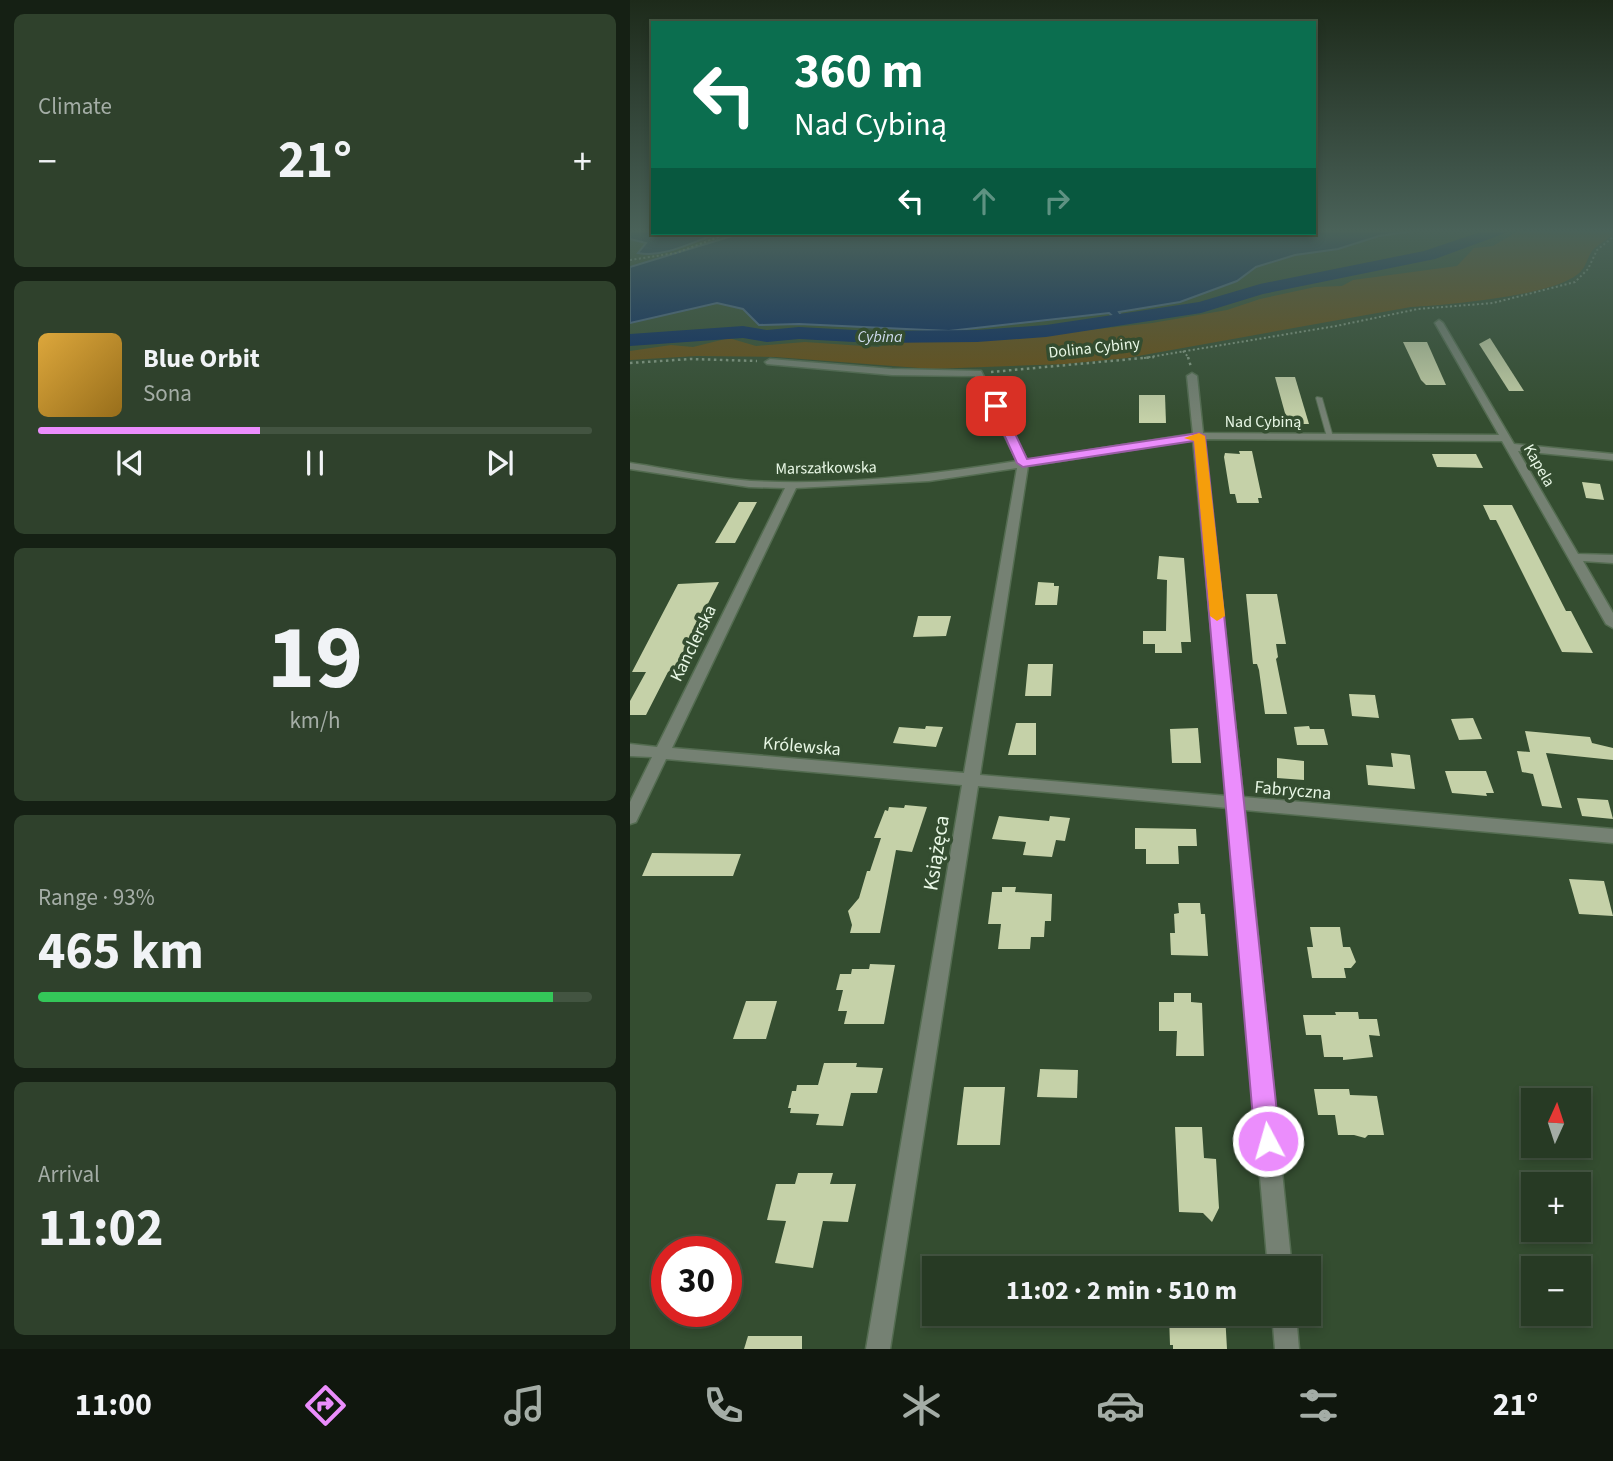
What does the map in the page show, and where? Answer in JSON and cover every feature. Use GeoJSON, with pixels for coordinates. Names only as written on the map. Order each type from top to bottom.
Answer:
{"type":"FeatureCollection","features":[{"type":"Feature","properties":{"kind":"street","name":"Kapela"},"geometry":{"type":"LineString","coordinates":[[1439,323],[1613,624]]}},
{"type":"Feature","properties":{"kind":"street"},"geometry":{"type":"LineString","coordinates":[[770,362],[892,372],[978,373],[1023,463]]}},
{"type":"Feature","properties":{"kind":"street"},"geometry":{"type":"LineString","coordinates":[[1192,376],[1279,1256]]}},
{"type":"Feature","properties":{"kind":"street","name":"Nad Cybiną"},"geometry":{"type":"LineString","coordinates":[[1023,463],[1199,436],[1508,442],[1613,457]]}},
{"type":"Feature","properties":{"kind":"street","name":"Marszałkowska"},"geometry":{"type":"LineString","coordinates":[[630,466],[749,484],[792,485],[929,478],[1023,463]]}},
{"type":"Feature","properties":{"kind":"street","name":"Książęca"},"geometry":{"type":"LineString","coordinates":[[878,1349],[1023,463]]}},
{"type":"Feature","properties":{"kind":"street","name":"Kanclerska"},"geometry":{"type":"LineString","coordinates":[[630,818],[792,485]]}},
{"type":"Feature","properties":{"kind":"street"},"geometry":{"type":"LineString","coordinates":[[1574,557],[1613,559]]}},
{"type":"Feature","properties":{"kind":"street","name":"Królewska"},"geometry":{"type":"LineString","coordinates":[[630,750],[971,780]]}},
{"type":"Feature","properties":{"kind":"street","name":"Fabryczna"},"geometry":{"type":"LineString","coordinates":[[971,780],[1613,836]]}},
{"type":"Feature","properties":{"kind":"street"},"geometry":{"type":"LineString","coordinates":[[1285,1326],[1287,1349]]}},
{"type":"Feature","properties":{"kind":"lane"},"geometry":{"type":"LineString","coordinates":[[1319,398],[1331,437]]}},
{"type":"Feature","properties":{"kind":"path","name":"Dolina Cybiny"},"geometry":{"type":"LineString","coordinates":[[978,373],[1128,361],[1336,326],[1418,309],[1493,303],[1530,294]]}},
{"type":"Feature","properties":{"kind":"path"},"geometry":{"type":"LineString","coordinates":[[1183,351],[1188,356],[1192,376]]}},
{"type":"Feature","properties":{"kind":"path"},"geometry":{"type":"LineString","coordinates":[[630,363],[691,359],[770,362]]}},
{"type":"Feature","properties":{"kind":"shaded area"},"geometry":{"type":"Polygon","coordinates":[[[1283,294],[1523,294],[1411,307],[1127,358],[1065,364],[932,369],[775,357],[697,356],[630,360],[630,351],[671,345],[693,347],[729,338],[756,346],[805,342],[878,347],[895,341],[1025,337],[1152,323],[1227,310],[1283,294]]]}},
{"type":"Feature","properties":{"kind":"water"},"geometry":{"type":"Polygon","coordinates":[[[630,294],[1202,294],[1180,302],[1119,312],[1123,318],[1116,319],[1109,313],[949,331],[799,324],[759,325],[743,309],[717,303],[630,323],[630,294]]]}},
{"type":"Feature","properties":{"kind":"building"},"geometry":{"type":"Polygon","coordinates":[[[1490,338],[1524,391],[1509,391],[1479,344],[1490,338]]]}},
{"type":"Feature","properties":{"kind":"building"},"geometry":{"type":"Polygon","coordinates":[[[1403,342],[1427,342],[1446,385],[1426,385],[1421,380],[1403,342]]]}},
{"type":"Feature","properties":{"kind":"building"},"geometry":{"type":"Polygon","coordinates":[[[1275,377],[1295,377],[1309,424],[1288,424],[1275,377]]]}},
{"type":"Feature","properties":{"kind":"building"},"geometry":{"type":"Polygon","coordinates":[[[1139,395],[1165,395],[1166,423],[1139,423],[1139,395]]]}},
{"type":"Feature","properties":{"kind":"building"},"geometry":{"type":"Polygon","coordinates":[[[1239,451],[1252,451],[1262,498],[1258,498],[1259,503],[1237,503],[1235,494],[1230,494],[1224,457],[1225,453],[1240,454],[1239,451]]]}},
{"type":"Feature","properties":{"kind":"building"},"geometry":{"type":"Polygon","coordinates":[[[1432,454],[1476,454],[1483,468],[1437,467],[1432,454]]]}},
{"type":"Feature","properties":{"kind":"building"},"geometry":{"type":"Polygon","coordinates":[[[1582,482],[1600,484],[1604,500],[1586,498],[1582,482]]]}},
{"type":"Feature","properties":{"kind":"building"},"geometry":{"type":"Polygon","coordinates":[[[739,502],[757,502],[735,543],[715,543],[739,502]]]}},
{"type":"Feature","properties":{"kind":"building"},"geometry":{"type":"Polygon","coordinates":[[[1483,505],[1512,505],[1566,611],[1571,611],[1593,653],[1562,652],[1496,520],[1490,520],[1483,505]]]}},
{"type":"Feature","properties":{"kind":"building"},"geometry":{"type":"Polygon","coordinates":[[[1159,556],[1184,558],[1191,642],[1181,642],[1182,653],[1155,653],[1155,644],[1143,644],[1143,631],[1166,631],[1167,580],[1157,579],[1159,556]]]}},
{"type":"Feature","properties":{"kind":"building"},"geometry":{"type":"Polygon","coordinates":[[[719,582],[676,666],[668,672],[646,715],[630,715],[630,701],[646,672],[632,672],[678,584],[719,582]]]}},
{"type":"Feature","properties":{"kind":"building"},"geometry":{"type":"Polygon","coordinates":[[[1038,582],[1059,586],[1057,605],[1035,605],[1038,582]]]}},
{"type":"Feature","properties":{"kind":"building"},"geometry":{"type":"Polygon","coordinates":[[[1246,594],[1277,594],[1286,644],[1276,644],[1276,659],[1287,714],[1265,714],[1259,670],[1257,664],[1253,664],[1246,594]]]}},
{"type":"Feature","properties":{"kind":"building"},"geometry":{"type":"Polygon","coordinates":[[[918,616],[951,616],[946,636],[913,637],[918,616]]]}},
{"type":"Feature","properties":{"kind":"building"},"geometry":{"type":"Polygon","coordinates":[[[1028,664],[1053,664],[1051,696],[1025,696],[1028,664]]]}},
{"type":"Feature","properties":{"kind":"building"},"geometry":{"type":"Polygon","coordinates":[[[1349,694],[1375,695],[1379,718],[1352,716],[1349,694]]]}},
{"type":"Feature","properties":{"kind":"building"},"geometry":{"type":"Polygon","coordinates":[[[1473,718],[1482,739],[1459,740],[1451,719],[1473,718]]]}},
{"type":"Feature","properties":{"kind":"building"},"geometry":{"type":"Polygon","coordinates":[[[1016,723],[1036,723],[1036,755],[1008,755],[1016,723]]]}},
{"type":"Feature","properties":{"kind":"building"},"geometry":{"type":"Polygon","coordinates":[[[926,726],[943,727],[936,747],[893,743],[899,727],[925,729],[926,726]]]}},
{"type":"Feature","properties":{"kind":"building"},"geometry":{"type":"Polygon","coordinates":[[[1309,726],[1310,729],[1324,729],[1328,745],[1297,745],[1294,727],[1309,726]]]}},
{"type":"Feature","properties":{"kind":"building"},"geometry":{"type":"Polygon","coordinates":[[[1198,728],[1201,763],[1172,763],[1170,729],[1198,728]]]}},
{"type":"Feature","properties":{"kind":"building"},"geometry":{"type":"Polygon","coordinates":[[[1525,731],[1590,737],[1592,743],[1613,748],[1613,760],[1546,753],[1562,808],[1542,806],[1533,774],[1522,772],[1517,751],[1530,752],[1525,731]]]}},
{"type":"Feature","properties":{"kind":"building"},"geometry":{"type":"Polygon","coordinates":[[[1391,753],[1410,755],[1415,789],[1368,785],[1366,765],[1393,767],[1391,753]]]}},
{"type":"Feature","properties":{"kind":"building"},"geometry":{"type":"Polygon","coordinates":[[[1277,758],[1304,761],[1304,780],[1277,778],[1277,758]]]}},
{"type":"Feature","properties":{"kind":"building"},"geometry":{"type":"Polygon","coordinates":[[[1445,771],[1486,771],[1494,793],[1486,793],[1487,796],[1452,793],[1445,771]]]}},
{"type":"Feature","properties":{"kind":"building"},"geometry":{"type":"Polygon","coordinates":[[[1577,798],[1608,800],[1613,819],[1582,816],[1577,798]]]}},
{"type":"Feature","properties":{"kind":"building"},"geometry":{"type":"Polygon","coordinates":[[[905,805],[927,807],[912,852],[896,850],[880,933],[850,933],[852,925],[848,911],[859,898],[867,871],[870,871],[881,838],[874,838],[885,810],[888,811],[889,807],[904,808],[905,805]]]}},
{"type":"Feature","properties":{"kind":"building"},"geometry":{"type":"Polygon","coordinates":[[[999,816],[1049,821],[1050,816],[1070,818],[1065,841],[1056,840],[1052,857],[1023,855],[1026,842],[992,839],[999,816]]]}},
{"type":"Feature","properties":{"kind":"building"},"geometry":{"type":"Polygon","coordinates":[[[1135,828],[1196,829],[1197,846],[1178,846],[1179,864],[1146,864],[1146,849],[1135,849],[1135,828]]]}},
{"type":"Feature","properties":{"kind":"building"},"geometry":{"type":"Polygon","coordinates":[[[652,853],[741,854],[733,876],[642,876],[652,853]]]}},
{"type":"Feature","properties":{"kind":"building"},"geometry":{"type":"Polygon","coordinates":[[[1569,879],[1604,881],[1613,916],[1579,914],[1569,879]]]}},
{"type":"Feature","properties":{"kind":"building"},"geometry":{"type":"Polygon","coordinates":[[[1002,887],[1016,887],[1015,892],[1052,894],[1051,921],[1045,921],[1044,937],[1031,937],[1030,949],[998,949],[1001,924],[988,924],[992,892],[1002,892],[1002,887]]]}},
{"type":"Feature","properties":{"kind":"building"},"geometry":{"type":"Polygon","coordinates":[[[1178,903],[1200,903],[1201,914],[1205,914],[1208,956],[1171,955],[1170,933],[1175,933],[1174,914],[1179,913],[1178,903]]]}},
{"type":"Feature","properties":{"kind":"building"},"geometry":{"type":"Polygon","coordinates":[[[1310,927],[1340,927],[1343,947],[1350,947],[1356,962],[1351,968],[1344,968],[1346,978],[1312,978],[1307,947],[1313,947],[1310,927]]]}},
{"type":"Feature","properties":{"kind":"building"},"geometry":{"type":"Polygon","coordinates":[[[870,964],[895,965],[884,1024],[844,1024],[847,1011],[838,1011],[843,990],[836,990],[840,974],[851,974],[852,969],[869,969],[870,964]]]}},
{"type":"Feature","properties":{"kind":"building"},"geometry":{"type":"Polygon","coordinates":[[[1174,993],[1191,993],[1191,1002],[1202,1003],[1204,1056],[1176,1056],[1177,1031],[1159,1031],[1159,1002],[1174,1002],[1174,993]]]}},
{"type":"Feature","properties":{"kind":"building"},"geometry":{"type":"Polygon","coordinates":[[[746,1001],[777,1001],[766,1039],[733,1039],[746,1001]]]}},
{"type":"Feature","properties":{"kind":"building"},"geometry":{"type":"Polygon","coordinates":[[[1335,1012],[1358,1012],[1359,1019],[1377,1019],[1380,1036],[1369,1035],[1373,1057],[1343,1060],[1343,1057],[1324,1057],[1321,1035],[1306,1035],[1303,1015],[1336,1015],[1335,1012]]]}},
{"type":"Feature","properties":{"kind":"building"},"geometry":{"type":"Polygon","coordinates":[[[824,1063],[857,1063],[856,1067],[883,1068],[877,1093],[851,1093],[843,1126],[816,1125],[819,1114],[790,1113],[791,1108],[788,1108],[792,1091],[796,1091],[797,1085],[818,1085],[824,1063]]]}},
{"type":"Feature","properties":{"kind":"building"},"geometry":{"type":"Polygon","coordinates":[[[1040,1069],[1078,1070],[1077,1098],[1037,1097],[1040,1069]]]}},
{"type":"Feature","properties":{"kind":"building"},"geometry":{"type":"Polygon","coordinates":[[[964,1087],[1005,1087],[1000,1145],[957,1145],[964,1087]]]}},
{"type":"Feature","properties":{"kind":"building"},"geometry":{"type":"Polygon","coordinates":[[[1314,1089],[1349,1089],[1350,1095],[1377,1096],[1384,1135],[1368,1135],[1365,1138],[1338,1135],[1335,1115],[1318,1115],[1314,1089]]]}},
{"type":"Feature","properties":{"kind":"building"},"geometry":{"type":"Polygon","coordinates":[[[1175,1127],[1202,1127],[1204,1158],[1216,1159],[1219,1208],[1212,1222],[1203,1213],[1179,1212],[1175,1127]]]}},
{"type":"Feature","properties":{"kind":"building"},"geometry":{"type":"Polygon","coordinates":[[[798,1173],[833,1173],[830,1184],[856,1184],[848,1222],[823,1221],[813,1268],[775,1263],[786,1221],[767,1220],[776,1184],[795,1184],[798,1173]]]}},
{"type":"Feature","properties":{"kind":"building"},"geometry":{"type":"Polygon","coordinates":[[[1169,1326],[1226,1326],[1227,1349],[1173,1349],[1173,1345],[1170,1345],[1169,1326]]]}},
{"type":"Feature","properties":{"kind":"building"},"geometry":{"type":"Polygon","coordinates":[[[748,1336],[802,1336],[802,1349],[744,1349],[748,1336]]]}},
{"type":"Feature","properties":{"kind":"waterway","name":"Cybina"},"geometry":{"type":"LineString","coordinates":[[630,340],[743,332],[767,336],[799,333],[873,337],[977,336],[1046,331],[1201,307],[1244,294]]}},
{"type":"Feature","properties":{"kind":"slow traffic"},"geometry":{"type":"LineString","coordinates":[[1190,438],[1199,436],[1217,616]]}},
{"type":"Feature","properties":{"kind":"route"},"geometry":{"type":"LineString","coordinates":[[996,406],[1023,463],[1199,436],[1268,1141]]}}]}
